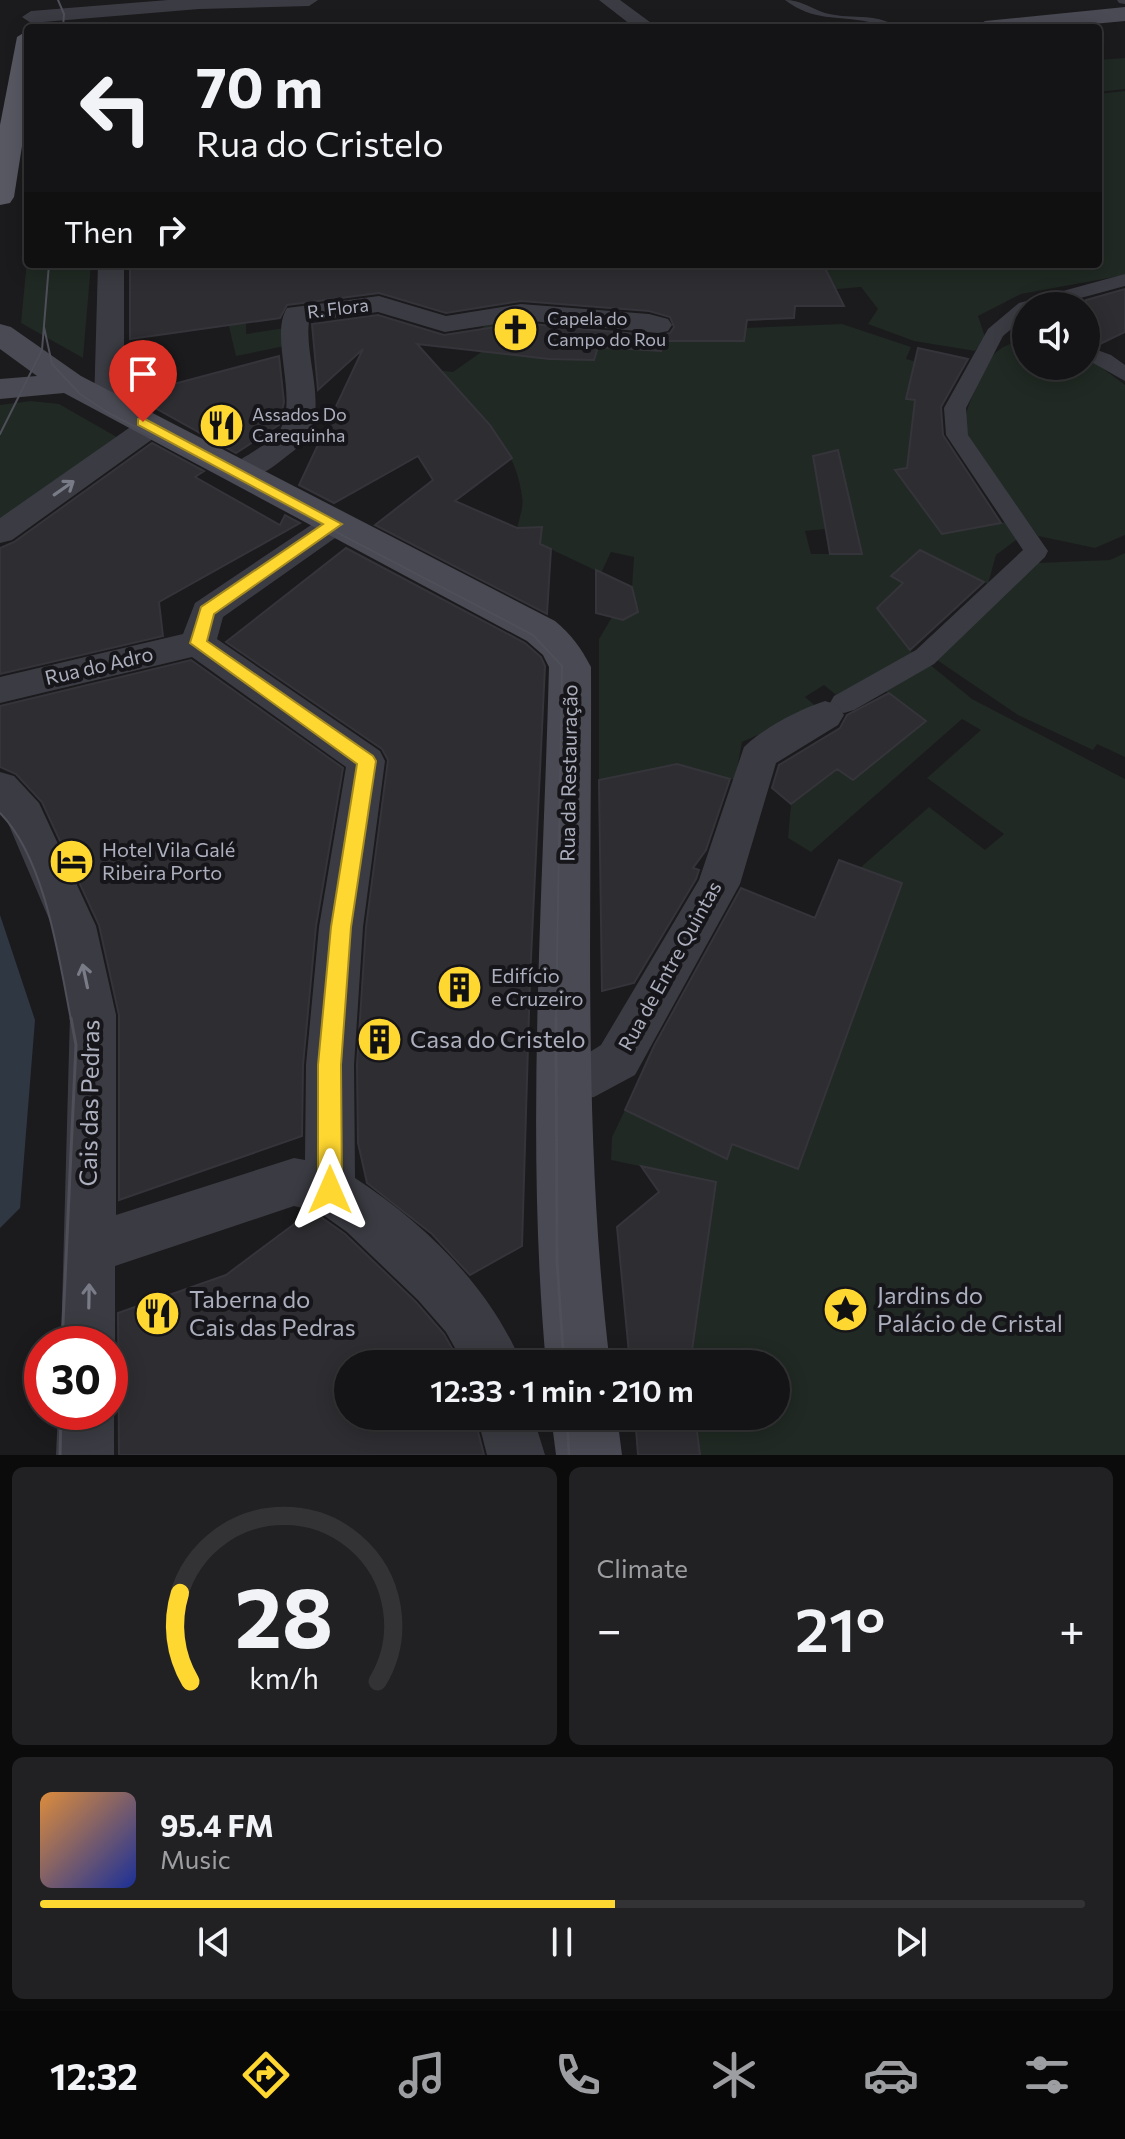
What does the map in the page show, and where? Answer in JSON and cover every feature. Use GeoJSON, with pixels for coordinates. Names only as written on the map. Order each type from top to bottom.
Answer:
{"type":"FeatureCollection","features":[{"type":"Feature","properties":{"kind":"main road"},"geometry":{"type":"LineString","coordinates":[[1025,24],[1125,14]]}},
{"type":"Feature","properties":{"kind":"main road"},"geometry":{"type":"LineString","coordinates":[[0,197],[20,125],[24,79]]}},
{"type":"Feature","properties":{"kind":"main road","name":"Rua da Restauração"},"geometry":{"type":"LineString","coordinates":[[0,334],[62,378],[109,405],[541,631],[560,647],[570,667],[565,1080],[567,1261],[577,1350]]}},
{"type":"Feature","properties":{"kind":"main road","name":"Rua da Restauração"},"geometry":{"type":"LineString","coordinates":[[0,371],[62,378]]}},
{"type":"Feature","properties":{"kind":"main road"},"geometry":{"type":"LineString","coordinates":[[0,389],[62,378]]}},
{"type":"Feature","properties":{"kind":"main road"},"geometry":{"type":"LineString","coordinates":[[586,1430],[589,1455]]}},
{"type":"Feature","properties":{"kind":"street"},"geometry":{"type":"LineString","coordinates":[[29,21],[200,1],[309,0]]}},
{"type":"Feature","properties":{"kind":"street"},"geometry":{"type":"LineString","coordinates":[[608,0],[642,24]]}},
{"type":"Feature","properties":{"kind":"street"},"geometry":{"type":"LineString","coordinates":[[109,405],[111,268]]}},
{"type":"Feature","properties":{"kind":"street"},"geometry":{"type":"LineString","coordinates":[[1082,292],[1125,280]]}},
{"type":"Feature","properties":{"kind":"street","name":"R. Flora"},"geometry":{"type":"LineString","coordinates":[[241,473],[294,436],[299,417],[300,374],[294,325],[297,309],[379,304],[445,324],[521,312],[655,318]]}},
{"type":"Feature","properties":{"kind":"street"},"geometry":{"type":"LineString","coordinates":[[987,345],[995,333],[1012,320]]}},
{"type":"Feature","properties":{"kind":"street"},"geometry":{"type":"LineString","coordinates":[[987,345],[1012,339]]}},
{"type":"Feature","properties":{"kind":"street","name":"Rua de Entre Quintas"},"geometry":{"type":"LineString","coordinates":[[565,1080],[594,1075],[618,1060],[719,884],[758,757],[768,747],[925,657],[1036,551],[957,435],[955,408],[987,345]]}},
{"type":"Feature","properties":{"kind":"street"},"geometry":{"type":"LineString","coordinates":[[1100,357],[1125,375]]}},
{"type":"Feature","properties":{"kind":"street"},"geometry":{"type":"LineString","coordinates":[[0,533],[150,427]]}},
{"type":"Feature","properties":{"kind":"street"},"geometry":{"type":"LineString","coordinates":[[330,1190],[330,1065],[338,958],[366,761],[198,643],[207,611],[334,524]]}},
{"type":"Feature","properties":{"kind":"street","name":"Rua do Adro"},"geometry":{"type":"LineString","coordinates":[[0,690],[198,643]]}},
{"type":"Feature","properties":{"kind":"street","name":"Cais das Pedras"},"geometry":{"type":"LineString","coordinates":[[0,787],[25,814],[74,926],[93,1015],[88,1158],[88,1326]]}},
{"type":"Feature","properties":{"kind":"street"},"geometry":{"type":"LineString","coordinates":[[90,1249],[294,1182],[330,1190],[365,1214],[437,1281],[465,1313],[486,1350]]}},
{"type":"Feature","properties":{"kind":"street"},"geometry":{"type":"LineString","coordinates":[[85,1455],[86,1430]]}},
{"type":"Feature","properties":{"kind":"street"},"geometry":{"type":"LineString","coordinates":[[509,1430],[516,1455]]}},
{"type":"Feature","properties":{"kind":"lane"},"geometry":{"type":"LineString","coordinates":[[790,0],[823,16],[871,19],[884,24]]}},
{"type":"Feature","properties":{"kind":"shaded area"},"geometry":{"type":"Polygon","coordinates":[[[1125,58],[1125,89],[1102,92],[1102,60],[1125,58]]]}},
{"type":"Feature","properties":{"kind":"shaded area"},"geometry":{"type":"Polygon","coordinates":[[[1125,91],[1125,275],[1032,292],[1012,292],[1012,299],[978,316],[985,337],[975,351],[914,341],[868,324],[878,309],[861,287],[791,293],[779,268],[1102,268],[1102,94],[1125,91]]]}},
{"type":"Feature","properties":{"kind":"shaded area"},"geometry":{"type":"Polygon","coordinates":[[[26,268],[91,268],[83,358],[21,323],[26,268]]]}},
{"type":"Feature","properties":{"kind":"shaded area"},"geometry":{"type":"Polygon","coordinates":[[[246,311],[246,334],[285,328],[285,346],[236,356],[226,314],[246,311]]]}},
{"type":"Feature","properties":{"kind":"shaded area"},"geometry":{"type":"Polygon","coordinates":[[[490,322],[506,322],[502,335],[519,356],[593,360],[598,347],[661,351],[664,341],[744,341],[746,328],[842,324],[911,347],[906,359],[918,362],[906,399],[915,400],[914,436],[925,464],[895,471],[942,534],[1011,521],[1020,537],[996,555],[988,584],[958,569],[892,626],[913,654],[836,695],[824,685],[805,697],[818,708],[742,742],[735,780],[677,764],[599,780],[599,639],[612,617],[623,620],[638,612],[632,587],[634,557],[611,552],[601,573],[540,544],[542,527],[517,528],[522,501],[518,476],[510,457],[474,409],[427,369],[453,372],[487,348],[466,339],[490,322]],[[822,505],[826,529],[805,531],[811,554],[862,554],[850,506],[822,505]]]}},
{"type":"Feature","properties":{"kind":"shaded area"},"geometry":{"type":"Polygon","coordinates":[[[1012,344],[1012,380],[1100,380],[1100,366],[1125,385],[1125,535],[1095,548],[1038,536],[987,469],[965,423],[988,362],[1004,347],[1012,344]]]}},
{"type":"Feature","properties":{"kind":"shaded area"},"geometry":{"type":"Polygon","coordinates":[[[31,401],[59,404],[122,440],[0,523],[0,405],[31,401]]]}},
{"type":"Feature","properties":{"kind":"shaded area"},"geometry":{"type":"Polygon","coordinates":[[[1125,553],[1125,757],[1097,744],[1093,750],[1018,715],[934,658],[1036,563],[1110,560],[1125,553]]]}},
{"type":"Feature","properties":{"kind":"shaded area"},"geometry":{"type":"Polygon","coordinates":[[[928,663],[972,699],[1125,779],[1125,1455],[700,1455],[697,1430],[790,1430],[790,1350],[692,1350],[715,1182],[611,1160],[612,1137],[625,1110],[727,1158],[732,1144],[798,1169],[902,884],[860,868],[929,807],[985,850],[1004,834],[927,778],[981,730],[962,719],[811,852],[788,838],[791,804],[837,769],[925,720],[884,690],[928,663]]]}},
{"type":"Feature","properties":{"kind":"water"},"geometry":{"type":"Polygon","coordinates":[[[0,915],[35,1020],[20,1208],[0,1228],[0,915]]]}},
{"type":"Feature","properties":{"kind":"building"},"geometry":{"type":"Polygon","coordinates":[[[130,268],[825,268],[844,306],[795,306],[794,318],[747,320],[744,341],[664,341],[661,351],[598,347],[594,360],[549,359],[417,344],[490,425],[512,458],[455,501],[517,528],[542,527],[540,544],[551,549],[547,614],[375,525],[433,480],[418,456],[334,503],[299,485],[363,349],[318,390],[312,324],[378,315],[444,335],[521,323],[658,336],[670,333],[674,327],[670,317],[649,311],[521,301],[446,313],[379,293],[287,305],[280,318],[130,339],[130,268]]]}},
{"type":"Feature","properties":{"kind":"building"},"geometry":{"type":"Polygon","coordinates":[[[1125,289],[1125,332],[1100,344],[1100,296],[1125,289]]]}},
{"type":"Feature","properties":{"kind":"building"},"geometry":{"type":"Polygon","coordinates":[[[918,348],[968,359],[941,407],[943,435],[1001,523],[942,534],[895,470],[907,468],[915,400],[906,399],[918,348]]]}},
{"type":"Feature","properties":{"kind":"building"},"geometry":{"type":"Polygon","coordinates":[[[279,356],[284,402],[279,425],[236,453],[132,395],[279,356]]]}},
{"type":"Feature","properties":{"kind":"building"},"geometry":{"type":"Polygon","coordinates":[[[152,443],[204,471],[195,477],[280,525],[285,515],[300,523],[159,602],[163,636],[0,674],[0,548],[14,542],[152,443]]]}},
{"type":"Feature","properties":{"kind":"building"},"geometry":{"type":"Polygon","coordinates":[[[838,450],[862,554],[830,554],[813,456],[838,450]]]}},
{"type":"Feature","properties":{"kind":"building"},"geometry":{"type":"Polygon","coordinates":[[[346,548],[525,643],[541,657],[545,666],[530,979],[522,1246],[470,1275],[432,1234],[367,1183],[358,1143],[357,1065],[366,927],[388,760],[382,749],[226,642],[346,548]]]}},
{"type":"Feature","properties":{"kind":"building"},"geometry":{"type":"Polygon","coordinates":[[[920,550],[984,582],[910,650],[877,608],[903,583],[891,576],[920,550]]]}},
{"type":"Feature","properties":{"kind":"building"},"geometry":{"type":"Polygon","coordinates":[[[596,570],[632,587],[638,612],[623,620],[596,613],[596,570]]]}},
{"type":"Feature","properties":{"kind":"building"},"geometry":{"type":"Polygon","coordinates":[[[191,660],[343,768],[316,926],[303,1065],[302,1136],[119,1200],[119,1015],[99,925],[42,802],[16,774],[0,767],[0,706],[191,660]]]}},
{"type":"Feature","properties":{"kind":"building"},"geometry":{"type":"Polygon","coordinates":[[[889,693],[926,721],[853,780],[837,769],[791,804],[772,788],[779,765],[840,728],[847,715],[889,693]]]}},
{"type":"Feature","properties":{"kind":"building"},"geometry":{"type":"Polygon","coordinates":[[[677,764],[730,779],[706,850],[693,868],[699,870],[696,879],[634,983],[602,991],[599,780],[677,764]]]}},
{"type":"Feature","properties":{"kind":"building"},"geometry":{"type":"Polygon","coordinates":[[[839,860],[902,883],[798,1169],[732,1144],[727,1159],[625,1110],[654,1046],[741,888],[815,918],[839,860]]]}},
{"type":"Feature","properties":{"kind":"building"},"geometry":{"type":"Polygon","coordinates":[[[641,1166],[716,1182],[692,1350],[629,1350],[617,1227],[659,1192],[641,1166]]]}},
{"type":"Feature","properties":{"kind":"building"},"geometry":{"type":"Polygon","coordinates":[[[309,1213],[318,1215],[345,1234],[416,1302],[444,1334],[453,1350],[334,1350],[334,1430],[478,1430],[484,1455],[119,1455],[119,1430],[128,1430],[128,1326],[118,1326],[118,1313],[226,1275],[309,1213]]]}},
{"type":"Feature","properties":{"kind":"building"},"geometry":{"type":"Polygon","coordinates":[[[636,1430],[697,1430],[700,1455],[638,1455],[636,1430]]]}},
{"type":"Feature","properties":{"kind":"tram line"},"geometry":{"type":"LineString","coordinates":[[58,0],[64,14],[63,24]]}},
{"type":"Feature","properties":{"kind":"tram line"},"geometry":{"type":"LineString","coordinates":[[0,434],[42,350],[49,268]]}},
{"type":"Feature","properties":{"kind":"tram line"},"geometry":{"type":"LineString","coordinates":[[44,327],[52,364],[80,394],[107,412],[533,635],[562,666],[556,1020]]}},
{"type":"Feature","properties":{"kind":"tram line"},"geometry":{"type":"LineString","coordinates":[[0,813],[15,832],[39,882],[55,940],[71,1020]]}},
{"type":"Feature","properties":{"kind":"tram line"},"geometry":{"type":"LineString","coordinates":[[63,1326],[76,1045],[71,1018]]}},
{"type":"Feature","properties":{"kind":"tram line"},"geometry":{"type":"LineString","coordinates":[[556,1020],[557,1261],[563,1350]]}},
{"type":"Feature","properties":{"kind":"tram line"},"geometry":{"type":"LineString","coordinates":[[60,1455],[61,1430]]}},
{"type":"Feature","properties":{"kind":"tram line"},"geometry":{"type":"LineString","coordinates":[[568,1430],[569,1455]]}},
{"type":"Feature","properties":{"kind":"place","name":"Capela do Campo do Rou"},"geometry":{"type":"Point","coordinates":[516,329]}},
{"type":"Feature","properties":{"kind":"place","name":"Assados Do Carequinha"},"geometry":{"type":"Point","coordinates":[221,425]}},
{"type":"Feature","properties":{"kind":"place","name":"Hotel Vila Galé Ribeira Porto"},"geometry":{"type":"Point","coordinates":[71,861]}},
{"type":"Feature","properties":{"kind":"place","name":"Edifício e Cruzeiro"},"geometry":{"type":"Point","coordinates":[460,987]}},
{"type":"Feature","properties":{"kind":"place","name":"Casa do Cristelo"},"geometry":{"type":"Point","coordinates":[379,1040]}},
{"type":"Feature","properties":{"kind":"place","name":"Jardins do Palácio de Cristal"},"geometry":{"type":"Point","coordinates":[846,1310]}},
{"type":"Feature","properties":{"kind":"place","name":"Taberna do Cais das Pedras"},"geometry":{"type":"Point","coordinates":[158,1314]}},
{"type":"Feature","properties":{"kind":"route"},"geometry":{"type":"LineString","coordinates":[[143,422],[334,524],[207,611],[198,643],[366,761],[341,927],[330,1065],[330,1190]]}}]}
